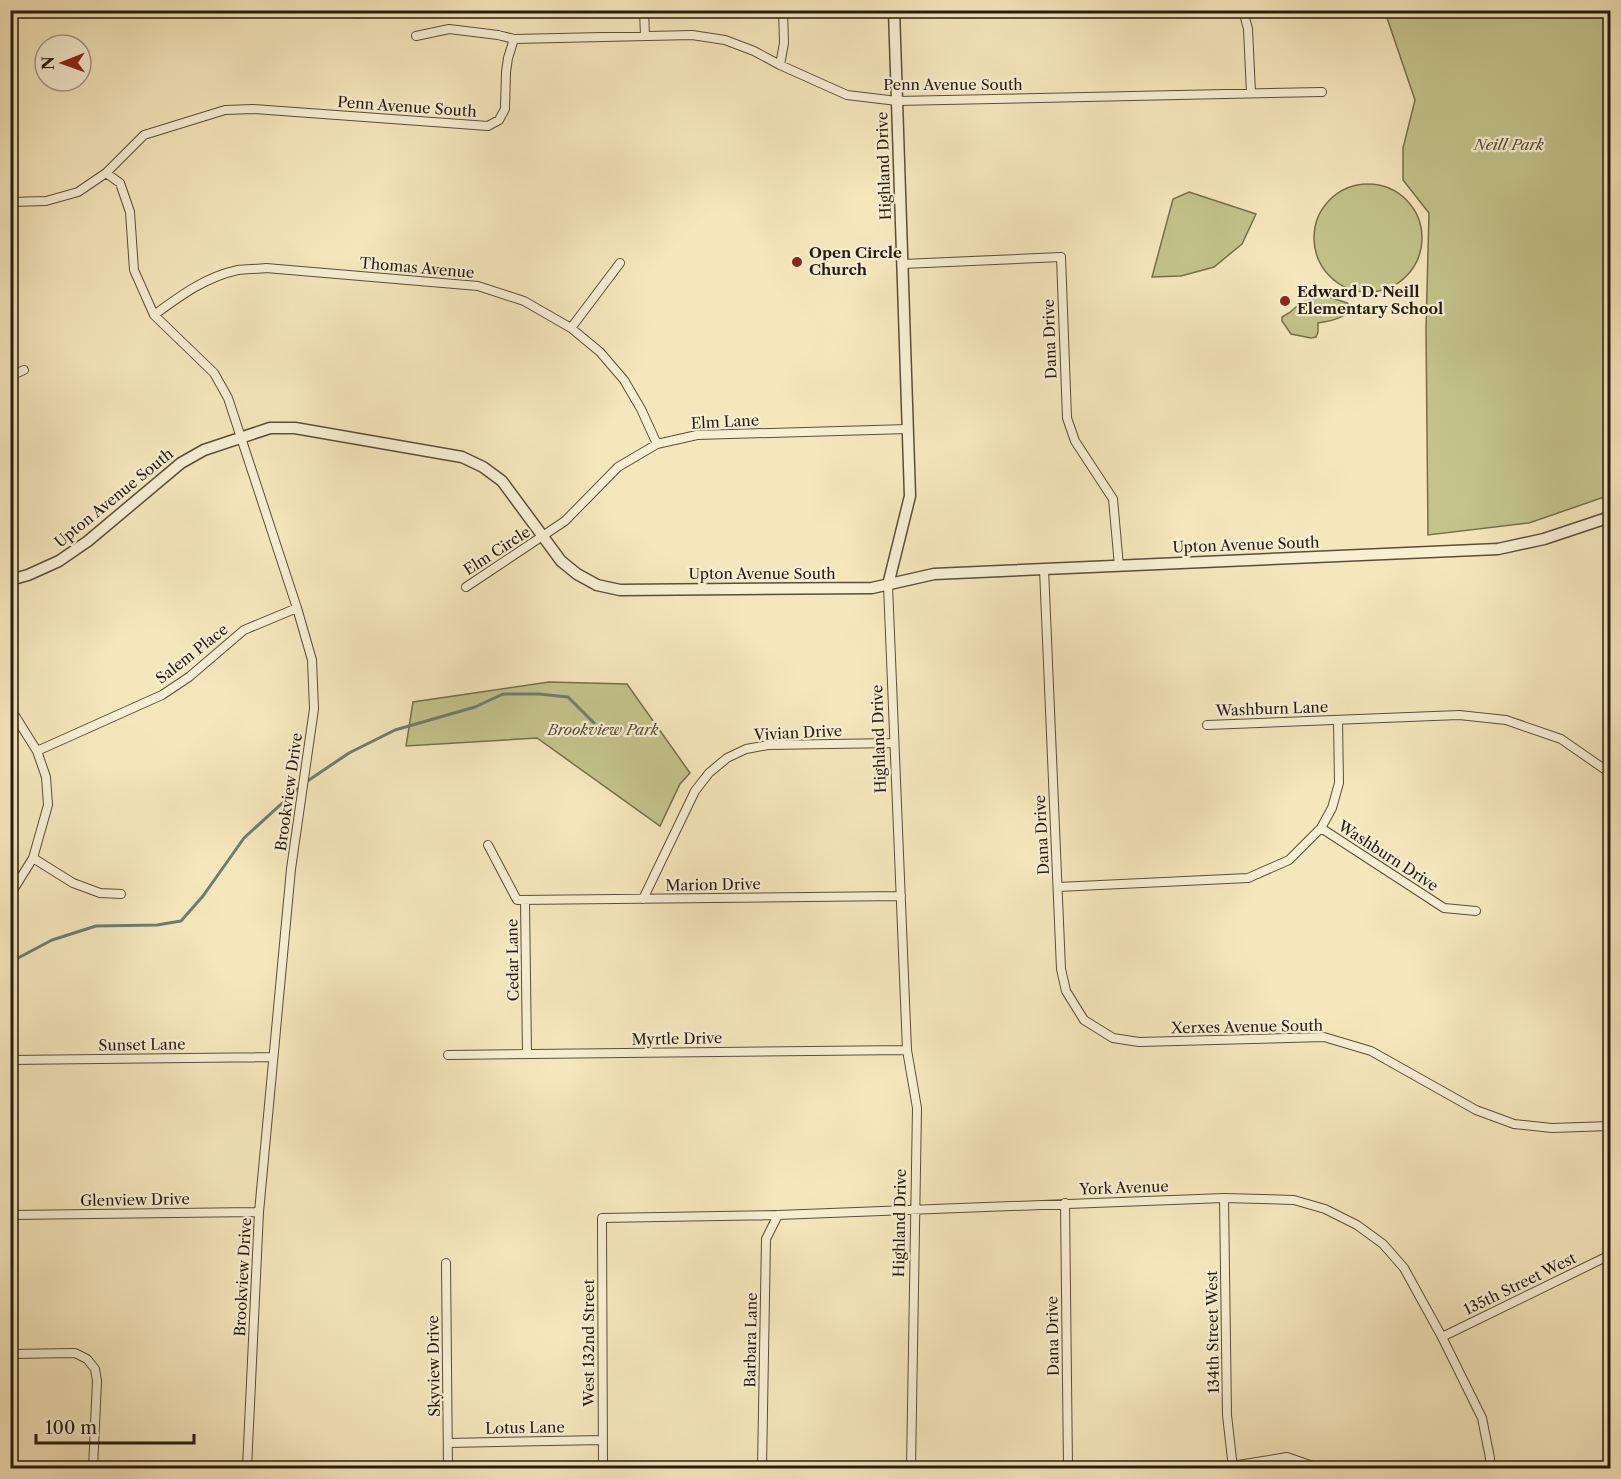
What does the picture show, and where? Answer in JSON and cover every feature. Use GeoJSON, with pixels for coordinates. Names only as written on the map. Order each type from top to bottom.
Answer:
{"type":"FeatureCollection","features":[{"type":"Feature","properties":{"kind":"street"},"geometry":{"type":"LineString","coordinates":[[644,10],[645,36]]}},
{"type":"Feature","properties":{"kind":"street"},"geometry":{"type":"LineString","coordinates":[[780,65],[784,43],[783,10]]}},
{"type":"Feature","properties":{"kind":"street","name":"Highland Drive"},"geometry":{"type":"LineString","coordinates":[[894,10],[910,496],[888,585],[907,1050],[917,1108],[910,1468]]}},
{"type":"Feature","properties":{"kind":"street"},"geometry":{"type":"LineString","coordinates":[[1243,10],[1248,29],[1251,93]]}},
{"type":"Feature","properties":{"kind":"street"},"geometry":{"type":"LineString","coordinates":[[416,36],[449,29],[514,39]]}},
{"type":"Feature","properties":{"kind":"street","name":"Penn Avenue South"},"geometry":{"type":"LineString","coordinates":[[10,202],[46,201],[78,192],[106,173],[144,135],[225,110],[253,109],[488,126],[499,120],[505,109],[506,72],[514,39],[692,35],[725,40],[754,51],[847,95],[897,101],[1322,92]]}},
{"type":"Feature","properties":{"kind":"street","name":"Brookview Drive"},"geometry":{"type":"LineString","coordinates":[[106,173],[120,183],[130,212],[134,270],[154,315],[214,373],[228,398],[312,660],[314,709],[291,869],[259,1212],[248,1468]]}},
{"type":"Feature","properties":{"kind":"street","name":"Dana Drive"},"geometry":{"type":"LineString","coordinates":[[903,264],[1061,257],[1067,418],[1075,441],[1113,499],[1119,566]]}},
{"type":"Feature","properties":{"kind":"street"},"geometry":{"type":"LineString","coordinates":[[572,328],[620,262]]}},
{"type":"Feature","properties":{"kind":"street","name":"Thomas Avenue"},"geometry":{"type":"LineString","coordinates":[[154,315],[187,291],[211,278],[238,270],[266,268],[478,286],[525,301],[572,328],[600,352],[624,380],[641,408],[657,444]]}},
{"type":"Feature","properties":{"kind":"street"},"geometry":{"type":"LineString","coordinates":[[10,376],[24,370]]}},
{"type":"Feature","properties":{"kind":"street","name":"Upton Avenue South"},"geometry":{"type":"LineString","coordinates":[[10,580],[28,575],[59,561],[88,542],[181,463],[204,450],[270,428],[295,428],[462,457],[483,467],[502,481],[561,561],[577,574],[597,585],[620,590],[872,588],[934,574],[1498,549],[1544,539],[1611,517]]}},
{"type":"Feature","properties":{"kind":"street","name":"Elm Lane"},"geometry":{"type":"LineString","coordinates":[[543,537],[565,521],[618,467],[657,444],[697,435],[908,429]]}},
{"type":"Feature","properties":{"kind":"street","name":"Elm Circle"},"geometry":{"type":"LineString","coordinates":[[466,587],[543,537]]}},
{"type":"Feature","properties":{"kind":"street","name":"Dana Drive"},"geometry":{"type":"LineString","coordinates":[[1044,569],[1061,969],[1066,991]]}},
{"type":"Feature","properties":{"kind":"street","name":"Salem Place"},"geometry":{"type":"LineString","coordinates":[[37,752],[162,695],[189,677],[244,630],[297,608]]}},
{"type":"Feature","properties":{"kind":"street"},"geometry":{"type":"LineString","coordinates":[[10,708],[37,752],[46,777],[48,805],[33,858],[10,895]]}},
{"type":"Feature","properties":{"kind":"street","name":"Washburn Lane"},"geometry":{"type":"LineString","coordinates":[[1207,725],[1459,715],[1506,720],[1561,739],[1611,773]]}},
{"type":"Feature","properties":{"kind":"street"},"geometry":{"type":"LineString","coordinates":[[1058,888],[1248,878],[1290,860],[1321,828],[1332,808],[1339,783],[1338,720]]}},
{"type":"Feature","properties":{"kind":"street","name":"Vivian Drive"},"geometry":{"type":"LineString","coordinates":[[644,899],[695,791],[709,773],[727,759],[747,749],[768,745],[894,743]]}},
{"type":"Feature","properties":{"kind":"street","name":"Washburn Drive"},"geometry":{"type":"LineString","coordinates":[[1321,828],[1444,908],[1476,911]]}},
{"type":"Feature","properties":{"kind":"street","name":"Cedar Lane"},"geometry":{"type":"LineString","coordinates":[[488,845],[518,900],[525,900],[527,1054]]}},
{"type":"Feature","properties":{"kind":"street"},"geometry":{"type":"LineString","coordinates":[[33,858],[73,883],[100,893],[121,894]]}},
{"type":"Feature","properties":{"kind":"street","name":"Marion Drive"},"geometry":{"type":"LineString","coordinates":[[525,900],[901,896]]}},
{"type":"Feature","properties":{"kind":"street","name":"Xerxes Avenue South"},"geometry":{"type":"LineString","coordinates":[[1066,991],[1084,1020],[1113,1038],[1139,1042],[1324,1037],[1371,1051],[1476,1110],[1514,1124],[1552,1128],[1611,1126]]}},
{"type":"Feature","properties":{"kind":"street","name":"Myrtle Drive"},"geometry":{"type":"LineString","coordinates":[[448,1055],[907,1050]]}},
{"type":"Feature","properties":{"kind":"street","name":"Sunset Lane"},"geometry":{"type":"LineString","coordinates":[[10,1060],[273,1057]]}},
{"type":"Feature","properties":{"kind":"street","name":"York Avenue"},"geometry":{"type":"LineString","coordinates":[[602,1218],[778,1215],[1224,1198],[1294,1200],[1325,1209],[1357,1225],[1383,1244],[1404,1268],[1442,1337],[1482,1418],[1490,1458],[1489,1468]]}},
{"type":"Feature","properties":{"kind":"street","name":"134th Street West"},"geometry":{"type":"LineString","coordinates":[[1224,1198],[1227,1415],[1233,1467],[1287,1457],[1313,1466]]}},
{"type":"Feature","properties":{"kind":"street","name":"Dana Drive"},"geometry":{"type":"LineString","coordinates":[[1065,1203],[1068,1468]]}},
{"type":"Feature","properties":{"kind":"street","name":"Glenview Drive"},"geometry":{"type":"LineString","coordinates":[[10,1215],[259,1212]]}},
{"type":"Feature","properties":{"kind":"street","name":"Barbara Lane"},"geometry":{"type":"LineString","coordinates":[[762,1468],[766,1239],[778,1215]]}},
{"type":"Feature","properties":{"kind":"street","name":"West 132nd Street"},"geometry":{"type":"LineString","coordinates":[[602,1218],[603,1468]]}},
{"type":"Feature","properties":{"kind":"street","name":"135th Street West"},"geometry":{"type":"LineString","coordinates":[[1442,1337],[1611,1255]]}},
{"type":"Feature","properties":{"kind":"street","name":"Skyview Drive"},"geometry":{"type":"LineString","coordinates":[[446,1263],[448,1468]]}},
{"type":"Feature","properties":{"kind":"street"},"geometry":{"type":"LineString","coordinates":[[10,1354],[75,1353],[87,1359],[95,1369],[97,1381],[93,1468]]}},
{"type":"Feature","properties":{"kind":"street","name":"Lotus Lane"},"geometry":{"type":"LineString","coordinates":[[448,1443],[603,1440]]}},
{"type":"Feature","properties":{"kind":"green space"},"geometry":{"type":"Polygon","coordinates":[[[341,11],[387,11],[355,18],[341,11]]]}},
{"type":"Feature","properties":{"kind":"green space","name":"Neill Park"},"geometry":{"type":"Polygon","coordinates":[[[1380,11],[1610,11],[1610,495],[1529,523],[1428,535],[1426,329],[1429,213],[1403,180],[1403,148],[1415,100],[1386,15],[1380,11]]]}},
{"type":"Feature","properties":{"kind":"green space"},"geometry":{"type":"Polygon","coordinates":[[[1368,184],[1389,188],[1406,200],[1418,217],[1422,238],[1418,259],[1406,276],[1389,288],[1368,292],[1347,288],[1330,276],[1318,259],[1314,238],[1318,217],[1330,200],[1347,188],[1368,184]]]}},
{"type":"Feature","properties":{"kind":"green space"},"geometry":{"type":"Polygon","coordinates":[[[1189,192],[1256,214],[1242,244],[1214,267],[1181,276],[1152,277],[1173,199],[1189,192]]]}},
{"type":"Feature","properties":{"kind":"green space"},"geometry":{"type":"Polygon","coordinates":[[[1323,295],[1347,303],[1351,310],[1340,318],[1318,323],[1316,337],[1291,334],[1282,321],[1282,317],[1301,303],[1323,295]]]}},
{"type":"Feature","properties":{"kind":"green space","name":"Brookview Park"},"geometry":{"type":"Polygon","coordinates":[[[549,682],[627,684],[690,773],[680,784],[660,826],[537,738],[406,746],[413,702],[549,682]]]}},
{"type":"Feature","properties":{"kind":"waterway"},"geometry":{"type":"LineString","coordinates":[[306,782],[349,753],[395,730],[475,707],[503,694],[568,697],[594,723]]}},
{"type":"Feature","properties":{"kind":"waterway"},"geometry":{"type":"LineString","coordinates":[[10,969],[18,958],[52,940],[96,926],[157,925],[181,921],[203,896],[244,838],[301,786]]}},
{"type":"Feature","properties":{"kind":"waterway"},"geometry":{"type":"LineString","coordinates":[[10,1462],[17,1468]]}},
{"type":"Feature","properties":{"kind":"place","name":"Open Circle Church"},"geometry":{"type":"Point","coordinates":[797,262]}},
{"type":"Feature","properties":{"kind":"place","name":"Edward D. Neill Elementary School"},"geometry":{"type":"Point","coordinates":[1285,301]}}]}
